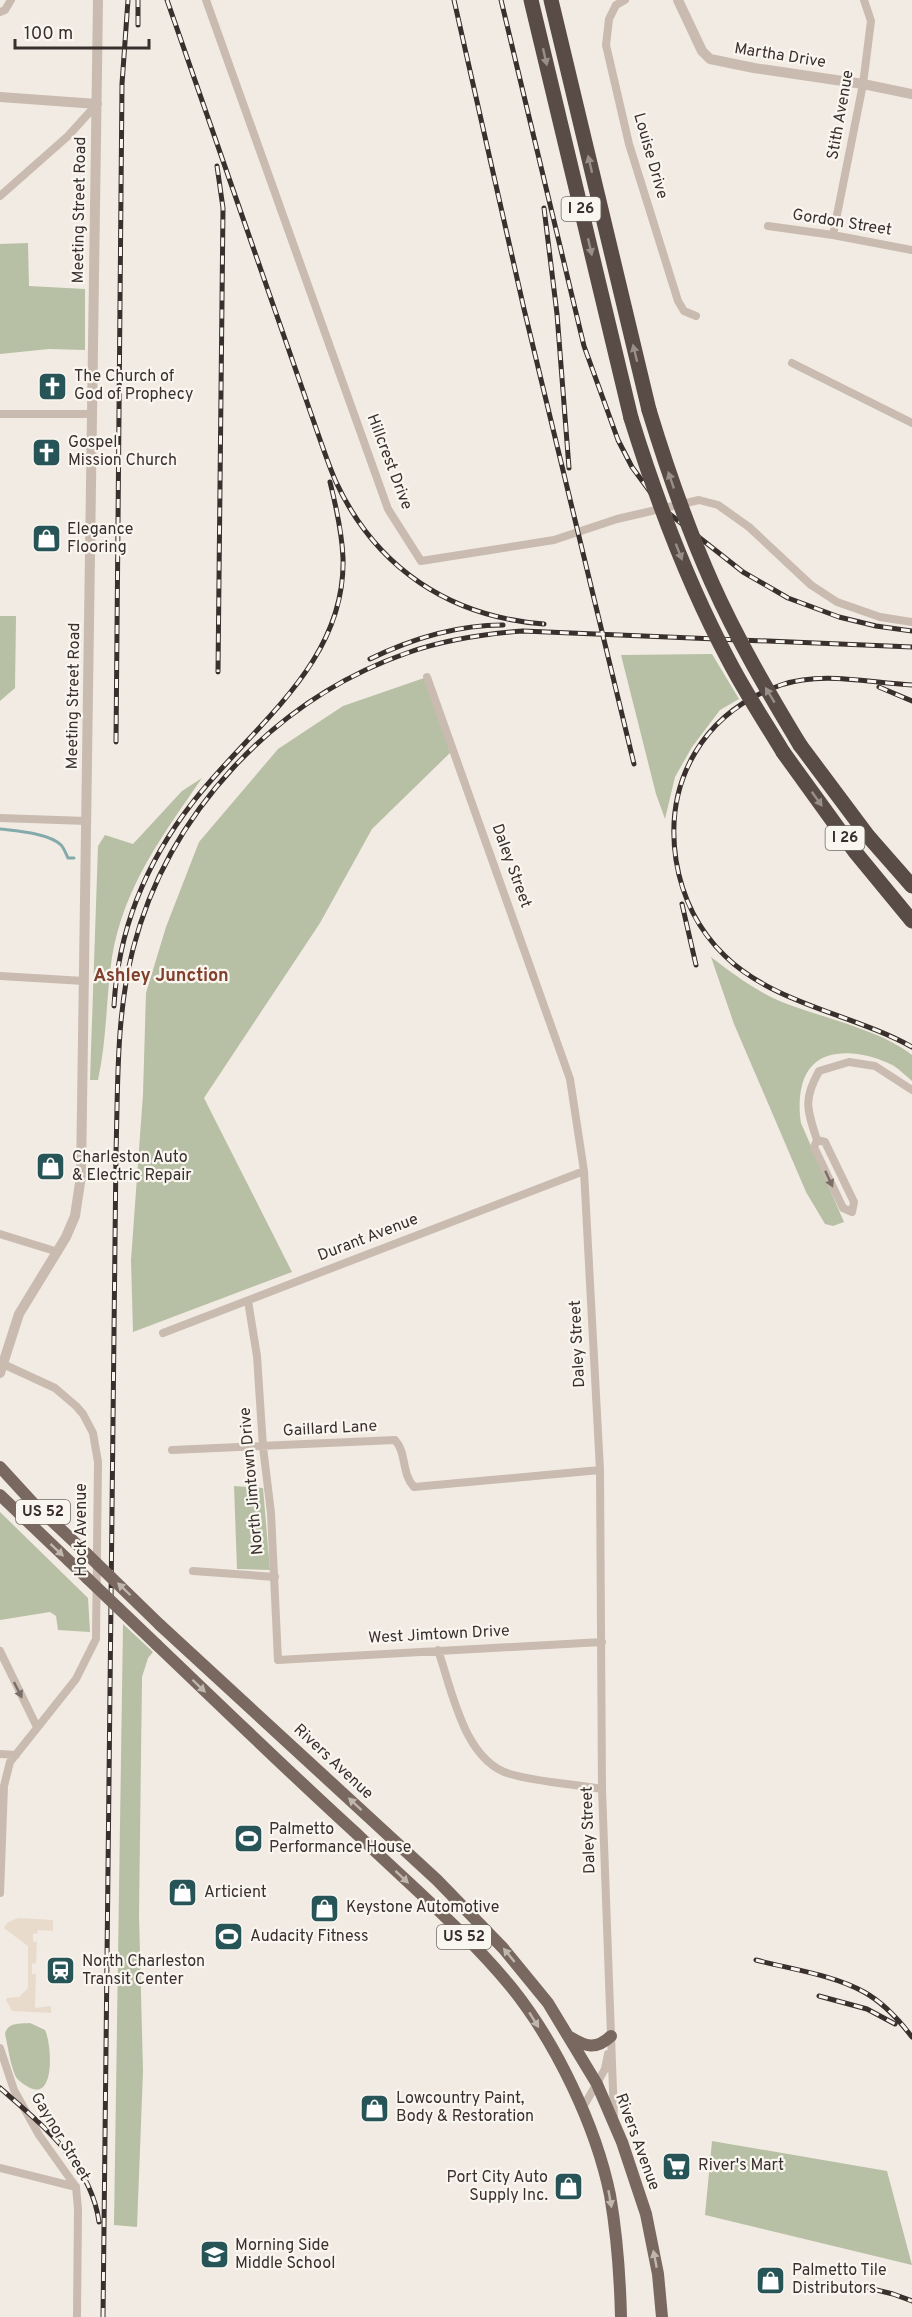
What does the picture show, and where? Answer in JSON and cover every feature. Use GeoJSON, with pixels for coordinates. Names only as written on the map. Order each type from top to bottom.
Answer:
{"type":"FeatureCollection","features":[{"type":"Feature","properties":{"kind":"highway","name":"I 26"},"geometry":{"type":"LineString","coordinates":[[531,0],[631,418],[649,476],[687,573],[729,662],[783,752],[856,853],[912,921]]}},
{"type":"Feature","properties":{"kind":"highway","name":"I 26"},"geometry":{"type":"LineString","coordinates":[[551,0],[649,410],[677,496],[712,585],[760,679],[800,745],[868,836],[912,886]]}},
{"type":"Feature","properties":{"kind":"main road","name":"Rivers Avenue"},"geometry":{"type":"LineString","coordinates":[[0,1467],[160,1625],[437,1880],[503,1948],[548,2003],[597,2084],[615,2124],[646,2214],[658,2274],[662,2317]]}},
{"type":"Feature","properties":{"kind":"main road","name":"US 52"},"geometry":{"type":"LineString","coordinates":[[0,1495],[440,1913],[493,1966],[525,2005],[549,2043],[582,2109],[609,2194],[617,2247],[621,2317]]}},
{"type":"Feature","properties":{"kind":"main road"},"geometry":{"type":"LineString","coordinates":[[568,2036],[589,2047],[597,2046],[611,2036]]}},
{"type":"Feature","properties":{"kind":"street"},"geometry":{"type":"LineString","coordinates":[[0,12],[5,10],[10,0]]}},
{"type":"Feature","properties":{"kind":"street","name":"Meeting Street Road"},"geometry":{"type":"LineString","coordinates":[[2,1369],[19,1314],[58,1251],[75,1216],[81,1176],[98,0]]}},
{"type":"Feature","properties":{"kind":"street","name":"Hillcrest Drive"},"geometry":{"type":"LineString","coordinates":[[206,0],[388,509],[421,561],[554,540],[617,519],[699,500],[718,505],[749,527],[811,585],[837,602],[880,617],[912,622]]}},
{"type":"Feature","properties":{"kind":"street","name":"Louise Drive"},"geometry":{"type":"LineString","coordinates":[[625,0],[616,5],[609,19],[606,45],[629,144],[678,301],[684,311],[696,316]]}},
{"type":"Feature","properties":{"kind":"street","name":"Martha Drive"},"geometry":{"type":"LineString","coordinates":[[678,0],[702,51],[710,59],[912,94]]}},
{"type":"Feature","properties":{"kind":"street","name":"Stith Avenue"},"geometry":{"type":"LineString","coordinates":[[833,235],[863,84],[871,21],[864,0]]}},
{"type":"Feature","properties":{"kind":"street"},"geometry":{"type":"LineString","coordinates":[[0,97],[96,104]]}},
{"type":"Feature","properties":{"kind":"street"},"geometry":{"type":"LineString","coordinates":[[0,196],[68,136],[96,104]]}},
{"type":"Feature","properties":{"kind":"street","name":"Gordon Street"},"geometry":{"type":"LineString","coordinates":[[768,226],[833,235],[912,250]]}},
{"type":"Feature","properties":{"kind":"street"},"geometry":{"type":"LineString","coordinates":[[792,363],[912,423]]}},
{"type":"Feature","properties":{"kind":"street"},"geometry":{"type":"LineString","coordinates":[[0,414],[92,414]]}},
{"type":"Feature","properties":{"kind":"street","name":"Daley Street"},"geometry":{"type":"LineString","coordinates":[[427,677],[570,1079],[584,1171],[600,1470],[602,1789],[615,2124]]}},
{"type":"Feature","properties":{"kind":"street"},"geometry":{"type":"LineString","coordinates":[[0,818],[87,821]]}},
{"type":"Feature","properties":{"kind":"street"},"geometry":{"type":"LineString","coordinates":[[0,976],[84,981]]}},
{"type":"Feature","properties":{"kind":"street"},"geometry":{"type":"LineString","coordinates":[[817,1140],[825,1142],[854,1203],[852,1212],[843,1208],[814,1147],[817,1140],[808,1114],[808,1091],[819,1071],[849,1062],[875,1066],[912,1090]]}},
{"type":"Feature","properties":{"kind":"street","name":"Durant Avenue"},"geometry":{"type":"LineString","coordinates":[[163,1334],[584,1171]]}},
{"type":"Feature","properties":{"kind":"street"},"geometry":{"type":"LineString","coordinates":[[0,1234],[58,1251]]}},
{"type":"Feature","properties":{"kind":"street","name":"North Jimtown Drive"},"geometry":{"type":"LineString","coordinates":[[248,1300],[257,1356],[263,1447],[271,1513],[278,1660]]}},
{"type":"Feature","properties":{"kind":"street","name":"Hock Avenue"},"geometry":{"type":"LineString","coordinates":[[2,1369],[39,1379],[63,1394],[76,1406],[89,1424],[97,1450],[96,1639],[76,1678],[38,1727]]}},
{"type":"Feature","properties":{"kind":"street","name":"Gaillard Lane"},"geometry":{"type":"LineString","coordinates":[[172,1450],[395,1440],[401,1446],[407,1479],[414,1487],[600,1470]]}},
{"type":"Feature","properties":{"kind":"street"},"geometry":{"type":"LineString","coordinates":[[193,1571],[275,1578]]}},
{"type":"Feature","properties":{"kind":"street","name":"West Jimtown Drive"},"geometry":{"type":"LineString","coordinates":[[278,1660],[602,1642]]}},
{"type":"Feature","properties":{"kind":"street"},"geometry":{"type":"LineString","coordinates":[[438,1650],[468,1739],[488,1763],[508,1773],[602,1789]]}},
{"type":"Feature","properties":{"kind":"street"},"geometry":{"type":"LineString","coordinates":[[0,1652],[38,1727],[10,1762],[5,1778],[0,1893]]}},
{"type":"Feature","properties":{"kind":"street"},"geometry":{"type":"LineString","coordinates":[[0,1754],[16,1755]]}},
{"type":"Feature","properties":{"kind":"street","name":"Daley Street"},"geometry":{"type":"LineString","coordinates":[[582,2109],[605,2069],[611,2036]]}},
{"type":"Feature","properties":{"kind":"street","name":"Gaynor Street"},"geometry":{"type":"LineString","coordinates":[[0,2048],[14,2090],[39,2135],[76,2187],[78,2209],[77,2317]]}},
{"type":"Feature","properties":{"kind":"street"},"geometry":{"type":"LineString","coordinates":[[0,2168],[76,2187]]}},
{"type":"Feature","properties":{"kind":"green space"},"geometry":{"type":"Polygon","coordinates":[[[28,243],[29,286],[85,289],[85,350],[49,349],[0,354],[0,244],[28,243]]]}},
{"type":"Feature","properties":{"kind":"green space"},"geometry":{"type":"Polygon","coordinates":[[[0,616],[16,616],[15,688],[0,701],[0,616]]]}},
{"type":"Feature","properties":{"kind":"green space"},"geometry":{"type":"Polygon","coordinates":[[[712,654],[739,699],[720,710],[692,747],[675,777],[665,819],[656,794],[621,655],[712,654]]]}},
{"type":"Feature","properties":{"kind":"green space"},"geometry":{"type":"Polygon","coordinates":[[[427,677],[453,750],[372,829],[320,923],[204,1098],[292,1272],[133,1332],[131,1260],[143,1094],[146,993],[166,927],[199,842],[278,749],[343,706],[427,677]]]}},
{"type":"Feature","properties":{"kind":"green space"},"geometry":{"type":"Polygon","coordinates":[[[202,778],[147,862],[126,907],[112,957],[98,1080],[90,1080],[98,846],[105,835],[133,844],[182,791],[202,778]]]}},
{"type":"Feature","properties":{"kind":"green space"},"geometry":{"type":"Polygon","coordinates":[[[711,957],[772,998],[867,1031],[899,1046],[912,1055],[912,1081],[896,1068],[875,1058],[841,1053],[821,1059],[813,1065],[808,1070],[802,1084],[801,1123],[844,1222],[833,1226],[825,1224],[806,1192],[734,1024],[711,957]]]}},
{"type":"Feature","properties":{"kind":"green space"},"geometry":{"type":"Polygon","coordinates":[[[234,1486],[263,1488],[270,1570],[237,1569],[234,1486]]]}},
{"type":"Feature","properties":{"kind":"green space"},"geometry":{"type":"Polygon","coordinates":[[[0,1512],[88,1598],[90,1632],[58,1630],[56,1616],[50,1612],[0,1620],[0,1512]]]}},
{"type":"Feature","properties":{"kind":"green space"},"geometry":{"type":"Polygon","coordinates":[[[123,1624],[153,1652],[148,1658],[142,1677],[139,1915],[143,2071],[137,2227],[114,2225],[123,1624]]]}},
{"type":"Feature","properties":{"kind":"green space"},"geometry":{"type":"Polygon","coordinates":[[[30,2023],[45,2030],[50,2059],[47,2081],[42,2088],[35,2090],[16,2077],[5,2034],[11,2026],[30,2023]]]}},
{"type":"Feature","properties":{"kind":"green space"},"geometry":{"type":"Polygon","coordinates":[[[712,2141],[887,2171],[912,2265],[705,2215],[712,2141]]]}},
{"type":"Feature","properties":{"kind":"shaded area"},"geometry":{"type":"Polygon","coordinates":[[[18,1918],[53,1920],[53,1931],[38,1930],[33,1934],[33,1942],[37,1942],[36,1963],[32,1964],[32,1974],[36,1974],[35,2008],[51,2006],[51,2013],[12,2011],[6,2000],[19,1997],[28,1988],[28,1946],[4,1928],[7,1923],[18,1918]]]}},
{"type":"Feature","properties":{"kind":"waterway"},"geometry":{"type":"LineString","coordinates":[[0,829],[32,833],[49,838],[61,845],[68,858],[74,858]]}},
{"type":"Feature","properties":{"kind":"railway"},"geometry":{"type":"LineString","coordinates":[[116,742],[122,84],[128,0]]}},
{"type":"Feature","properties":{"kind":"railway"},"geometry":{"type":"LineString","coordinates":[[138,0],[138,25]]}},
{"type":"Feature","properties":{"kind":"railway"},"geometry":{"type":"LineString","coordinates":[[167,0],[326,457],[336,482],[353,513],[372,539],[395,563],[420,583],[447,599],[477,611],[544,624]]}},
{"type":"Feature","properties":{"kind":"railway"},"geometry":{"type":"LineString","coordinates":[[454,0],[524,309],[634,764]]}},
{"type":"Feature","properties":{"kind":"railway"},"geometry":{"type":"LineString","coordinates":[[501,0],[584,346],[618,440],[632,467],[662,508],[743,572],[788,598],[839,617],[876,626],[912,631]]}},
{"type":"Feature","properties":{"kind":"railway"},"geometry":{"type":"LineString","coordinates":[[217,166],[223,208],[218,672]]}},
{"type":"Feature","properties":{"kind":"railway"},"geometry":{"type":"LineString","coordinates":[[544,208],[557,314],[569,468]]}},
{"type":"Feature","properties":{"kind":"railway"},"geometry":{"type":"LineString","coordinates":[[114,1006],[121,950],[128,924],[137,898],[161,848],[216,774],[291,692],[312,662],[329,630],[340,596],[343,558],[340,529],[330,482]]}},
{"type":"Feature","properties":{"kind":"railway"},"geometry":{"type":"LineString","coordinates":[[370,659],[435,634],[503,625]]}},
{"type":"Feature","properties":{"kind":"railway"},"geometry":{"type":"LineString","coordinates":[[103,2317],[119,1050],[127,974],[149,899],[172,852],[200,808],[234,767],[272,731],[313,700],[359,673],[407,653],[449,641],[523,631],[912,647]]}},
{"type":"Feature","properties":{"kind":"railway"},"geometry":{"type":"LineString","coordinates":[[912,685],[830,678],[813,679],[781,685],[754,697],[730,712],[711,731],[695,753],[684,777],[677,803],[674,831],[676,860],[687,900],[706,935],[725,956],[767,986],[912,1047]]}},
{"type":"Feature","properties":{"kind":"railway"},"geometry":{"type":"LineString","coordinates":[[879,687],[912,701]]}},
{"type":"Feature","properties":{"kind":"railway"},"geometry":{"type":"LineString","coordinates":[[682,904],[696,965]]}},
{"type":"Feature","properties":{"kind":"railway"},"geometry":{"type":"LineString","coordinates":[[756,1960],[826,1977],[852,1986],[885,2007],[912,2037]]}},
{"type":"Feature","properties":{"kind":"railway"},"geometry":{"type":"LineString","coordinates":[[819,1996],[867,2009],[895,2024]]}},
{"type":"Feature","properties":{"kind":"railway"},"geometry":{"type":"LineString","coordinates":[[0,2088],[48,2131],[75,2163],[86,2181],[99,2222]]}},
{"type":"Feature","properties":{"kind":"railway"},"geometry":{"type":"LineString","coordinates":[[856,2285],[912,2301]]}},
{"type":"Feature","properties":{"kind":"place","name":"The Church of God of Prophecy"},"geometry":{"type":"Point","coordinates":[53,386]}},
{"type":"Feature","properties":{"kind":"place","name":"Gospel Mission Church"},"geometry":{"type":"Point","coordinates":[47,452]}},
{"type":"Feature","properties":{"kind":"place","name":"Elegance Flooring"},"geometry":{"type":"Point","coordinates":[46,539]}},
{"type":"Feature","properties":{"kind":"place","name":"Charleston Auto & Electric Repair"},"geometry":{"type":"Point","coordinates":[51,1167]}},
{"type":"Feature","properties":{"kind":"place","name":"Palmetto Performance House"},"geometry":{"type":"Point","coordinates":[248,1839]}},
{"type":"Feature","properties":{"kind":"place","name":"Articient"},"geometry":{"type":"Point","coordinates":[183,1893]}},
{"type":"Feature","properties":{"kind":"place","name":"Keystone Automotive"},"geometry":{"type":"Point","coordinates":[325,1908]}},
{"type":"Feature","properties":{"kind":"place","name":"Audacity Fitness"},"geometry":{"type":"Point","coordinates":[229,1937]}},
{"type":"Feature","properties":{"kind":"place","name":"North Charleston Transit Center"},"geometry":{"type":"Point","coordinates":[61,1971]}},
{"type":"Feature","properties":{"kind":"place","name":"Lowcountry Paint, Body & Restoration"},"geometry":{"type":"Point","coordinates":[375,2108]}},
{"type":"Feature","properties":{"kind":"place","name":"River's Mart"},"geometry":{"type":"Point","coordinates":[677,2166]}},
{"type":"Feature","properties":{"kind":"place","name":"Port City Auto Supply Inc."},"geometry":{"type":"Point","coordinates":[569,2187]}},
{"type":"Feature","properties":{"kind":"place","name":"Morning Side Middle School"},"geometry":{"type":"Point","coordinates":[214,2255]}},
{"type":"Feature","properties":{"kind":"place","name":"Palmetto Tile Distributors"},"geometry":{"type":"Point","coordinates":[771,2280]}},
{"type":"Feature","properties":{"kind":"district","name":"Ashley Junction"},"geometry":{"type":"Point","coordinates":[161,976]}}]}
